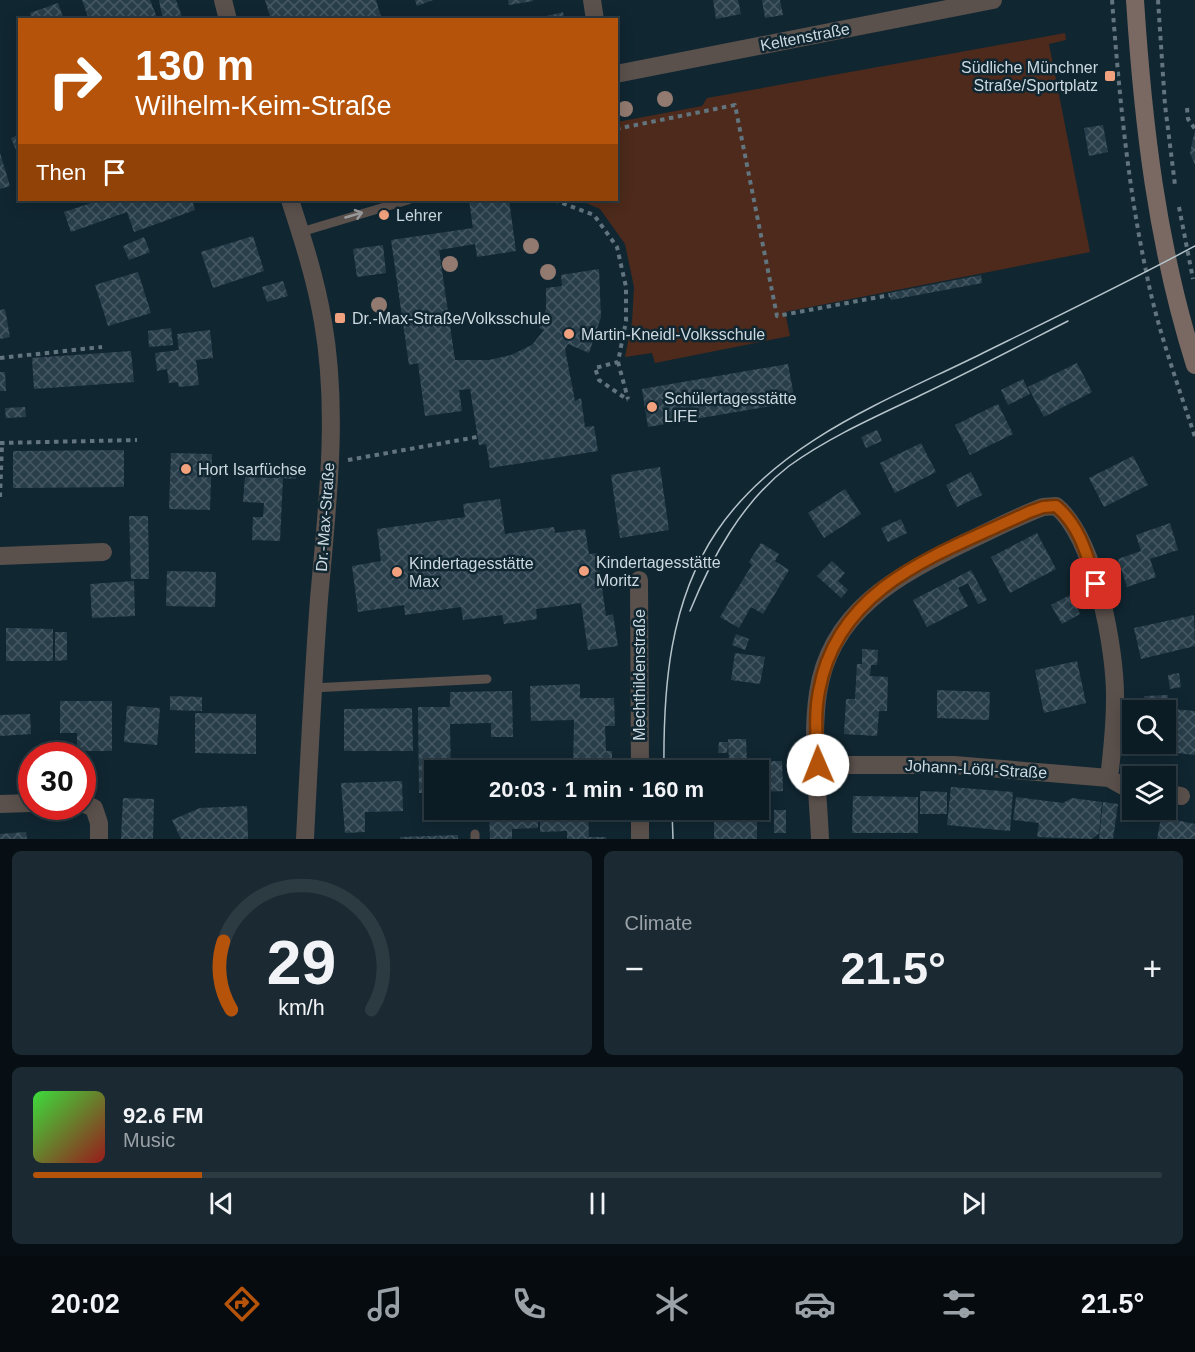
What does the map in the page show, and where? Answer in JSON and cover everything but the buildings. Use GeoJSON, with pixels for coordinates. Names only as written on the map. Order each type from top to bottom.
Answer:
{"type":"FeatureCollection","features":[{"type":"Feature","properties":{"kind":"main road"},"geometry":{"type":"LineString","coordinates":[[1135,0],[1142,107],[1151,177],[1169,269],[1195,365]]}},
{"type":"Feature","properties":{"kind":"street"},"geometry":{"type":"LineString","coordinates":[[223,0],[228,18]]}},
{"type":"Feature","properties":{"kind":"street"},"geometry":{"type":"LineString","coordinates":[[592,0],[595,18]]}},
{"type":"Feature","properties":{"kind":"street","name":"Keltenstraße"},"geometry":{"type":"LineString","coordinates":[[618,74],[993,0]]}},
{"type":"Feature","properties":{"kind":"street","name":"Dr.-Max-Straße"},"geometry":{"type":"LineString","coordinates":[[290,201],[311,266],[323,324],[329,385],[329,463],[312,688],[304,839]]}},
{"type":"Feature","properties":{"kind":"street"},"geometry":{"type":"LineString","coordinates":[[820,839],[818,693],[833,645],[848,620],[871,596],[899,576],[1043,507],[1056,506],[1067,515],[1078,532],[1088,555],[1106,625],[1115,698],[1109,778]]}},
{"type":"Feature","properties":{"kind":"street"},"geometry":{"type":"LineString","coordinates":[[0,556],[103,552]]}},
{"type":"Feature","properties":{"kind":"street","name":"Mechthildenstraße"},"geometry":{"type":"LineString","coordinates":[[639,580],[640,760]]}},
{"type":"Feature","properties":{"kind":"street","name":"Johann-Lößl-Straße"},"geometry":{"type":"LineString","coordinates":[[818,765],[954,765],[1109,778],[1122,784]]}},
{"type":"Feature","properties":{"kind":"street"},"geometry":{"type":"LineString","coordinates":[[0,804],[18,803]]}},
{"type":"Feature","properties":{"kind":"street"},"geometry":{"type":"LineString","coordinates":[[96,814],[99,823],[99,839]]}},
{"type":"Feature","properties":{"kind":"street"},"geometry":{"type":"LineString","coordinates":[[640,820],[640,839]]}},
{"type":"Feature","properties":{"kind":"lane"},"geometry":{"type":"LineString","coordinates":[[301,232],[405,201]]}},
{"type":"Feature","properties":{"kind":"lane"},"geometry":{"type":"LineString","coordinates":[[312,688],[487,679]]}},
{"type":"Feature","properties":{"kind":"path"},"geometry":{"type":"LineString","coordinates":[[1158,0],[1165,105],[1176,194]]}},
{"type":"Feature","properties":{"kind":"path"},"geometry":{"type":"LineString","coordinates":[[618,129],[735,105],[777,316],[890,295]]}},
{"type":"Feature","properties":{"kind":"path"},"geometry":{"type":"LineString","coordinates":[[1187,108],[1188,119],[1195,129]]}},
{"type":"Feature","properties":{"kind":"path"},"geometry":{"type":"LineString","coordinates":[[557,201],[594,215],[617,247],[626,287],[626,321],[618,362],[628,400],[599,380],[595,368],[618,362]]}},
{"type":"Feature","properties":{"kind":"path"},"geometry":{"type":"LineString","coordinates":[[1178,205],[1194,286]]}},
{"type":"Feature","properties":{"kind":"path"},"geometry":{"type":"LineString","coordinates":[[0,358],[102,347]]}},
{"type":"Feature","properties":{"kind":"path"},"geometry":{"type":"LineString","coordinates":[[329,463],[477,436]]}},
{"type":"Feature","properties":{"kind":"path"},"geometry":{"type":"LineString","coordinates":[[0,497],[1,443],[137,440]]}},
{"type":"Feature","properties":{"kind":"shaded area"},"geometry":{"type":"Polygon","coordinates":[[[1065,33],[1066,40],[1049,44],[1090,252],[785,312],[790,336],[655,363],[652,353],[625,357],[632,322],[634,287],[625,244],[600,209],[581,201],[618,201],[618,122],[702,106],[707,98],[1065,33]]]}},
{"type":"Feature","properties":{"kind":"tram line"},"geometry":{"type":"LineString","coordinates":[[664,760],[668,678],[679,617],[688,587],[701,558],[717,531],[742,499],[771,472],[836,426],[1195,246]]}},
{"type":"Feature","properties":{"kind":"tram line"},"geometry":{"type":"LineString","coordinates":[[690,611],[708,571],[730,532],[757,496],[789,466],[854,428],[1068,321]]}},
{"type":"Feature","properties":{"kind":"tram line"},"geometry":{"type":"LineString","coordinates":[[672,820],[673,839]]}},
{"type":"Feature","properties":{"kind":"place","name":"Südliche Münchner Straße/Sportplatz"},"geometry":{"type":"Point","coordinates":[1110,76]}},
{"type":"Feature","properties":{"kind":"place","name":"Lehrer"},"geometry":{"type":"Point","coordinates":[384,215]}},
{"type":"Feature","properties":{"kind":"place","name":"Dr.-Max-Straße/Volksschule"},"geometry":{"type":"Point","coordinates":[340,318]}},
{"type":"Feature","properties":{"kind":"place","name":"Martin-Kneidl-Volksschule"},"geometry":{"type":"Point","coordinates":[569,334]}},
{"type":"Feature","properties":{"kind":"place","name":"Schülertagesstätte LIFE"},"geometry":{"type":"Point","coordinates":[652,407]}},
{"type":"Feature","properties":{"kind":"place","name":"Hort Isarfüchse"},"geometry":{"type":"Point","coordinates":[186,469]}},
{"type":"Feature","properties":{"kind":"place","name":"Kindertagesstätte Moritz"},"geometry":{"type":"Point","coordinates":[584,571]}},
{"type":"Feature","properties":{"kind":"place","name":"Kindertagesstätte Max"},"geometry":{"type":"Point","coordinates":[397,572]}},
{"type":"Feature","properties":{"kind":"route"},"geometry":{"type":"LineString","coordinates":[[818,765],[818,693],[833,645],[848,620],[871,596],[899,576],[1029,512],[1043,507],[1056,506],[1067,515],[1078,532],[1088,555],[1096,584]]}}]}
